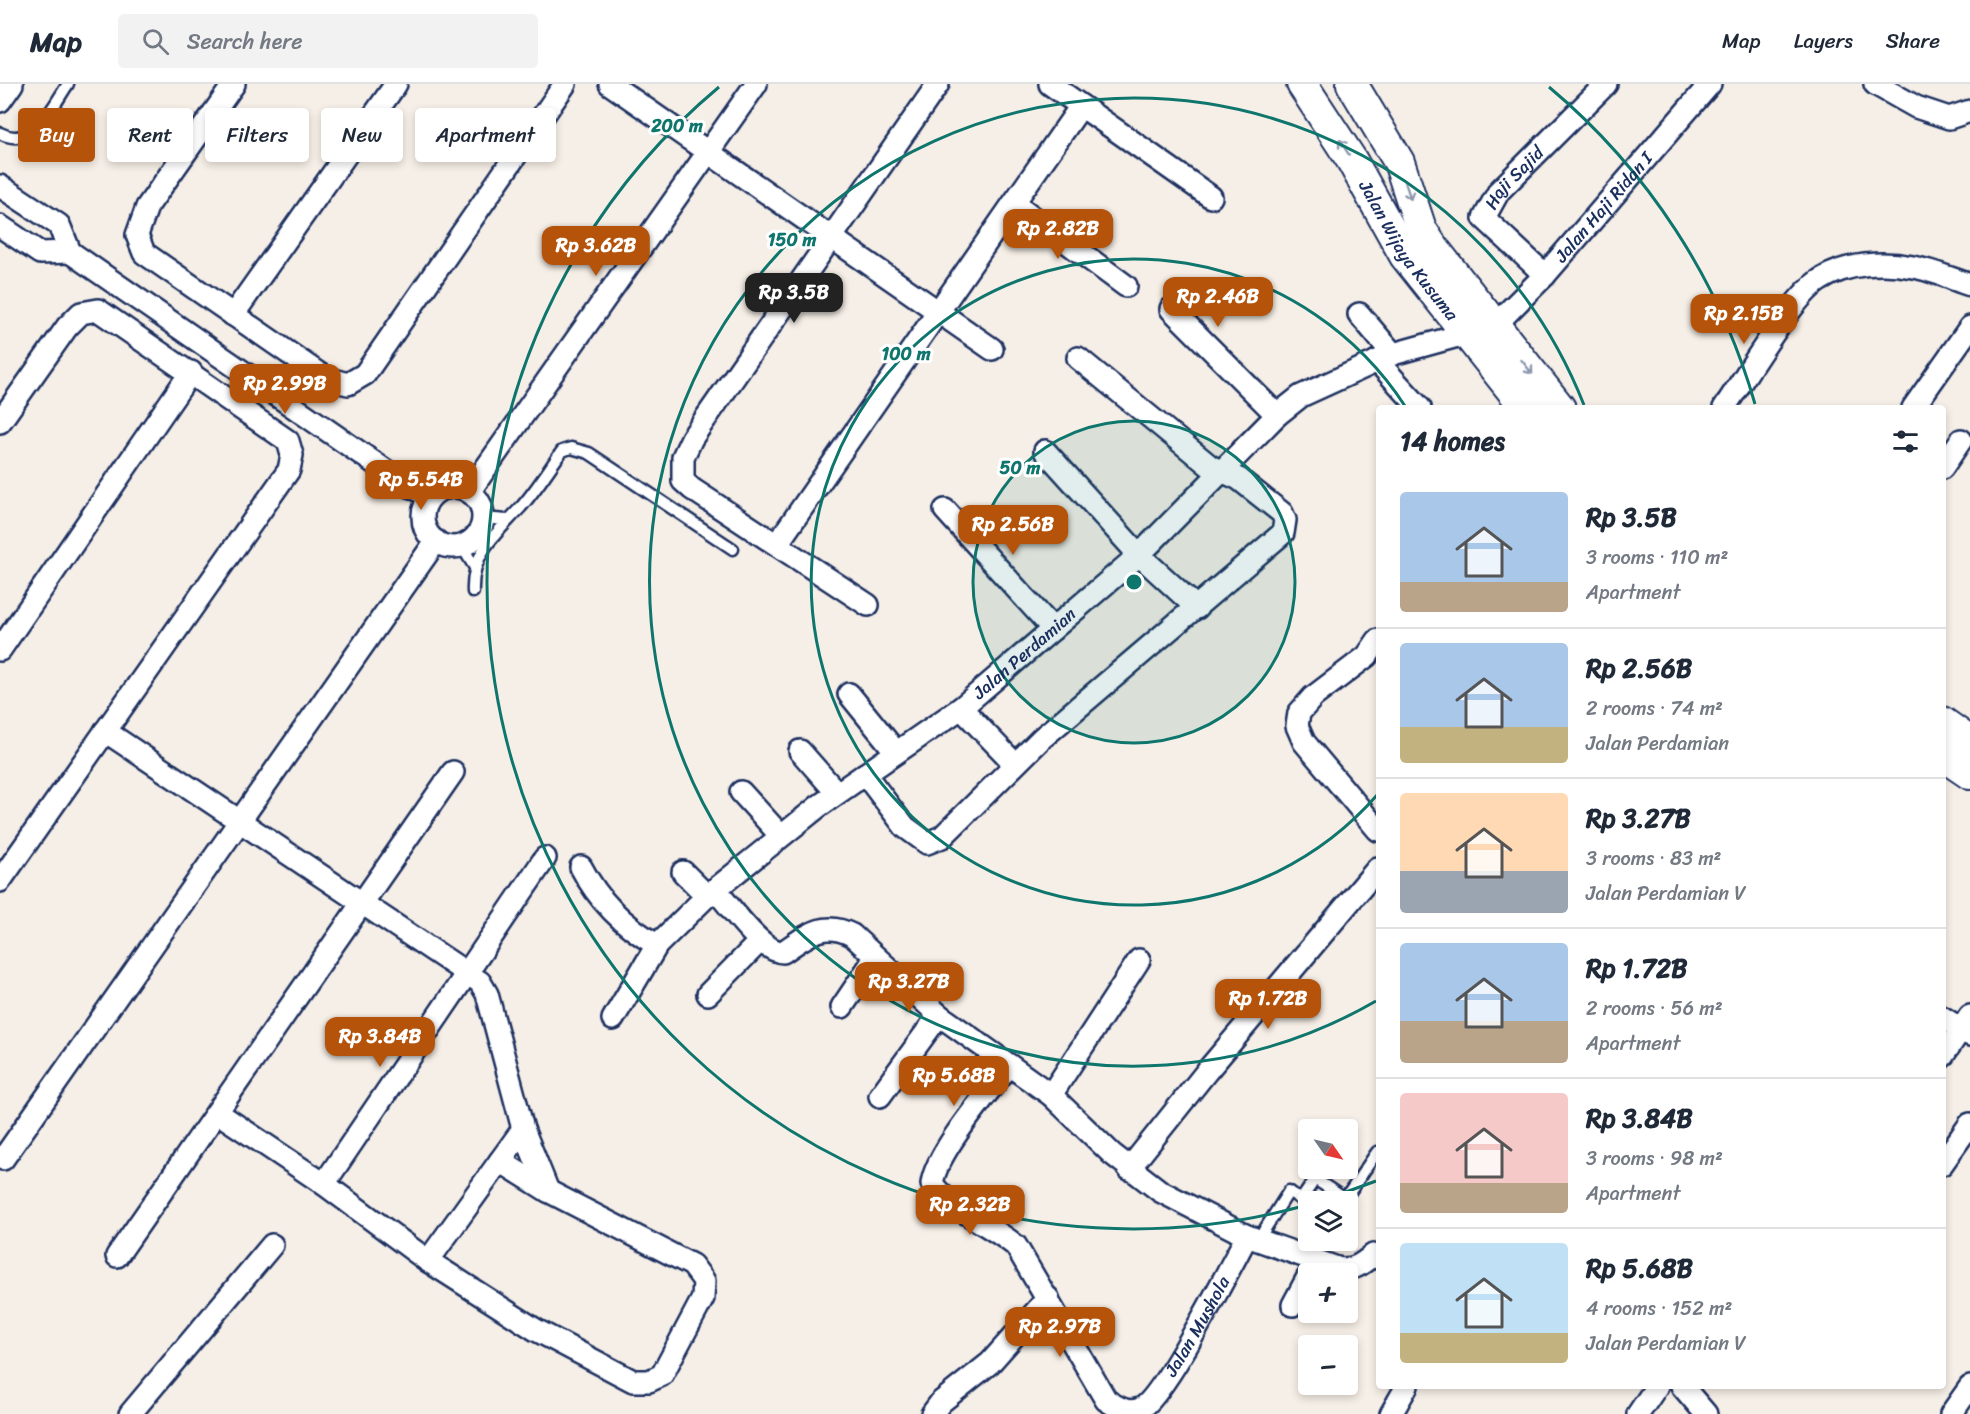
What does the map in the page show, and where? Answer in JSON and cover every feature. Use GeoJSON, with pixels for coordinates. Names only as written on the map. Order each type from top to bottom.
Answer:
{"type":"FeatureCollection","features":[{"type":"Feature","properties":{"kind":"street"},"geometry":{"type":"LineString","coordinates":[[0,101],[12,84]]}},
{"type":"Feature","properties":{"kind":"street"},"geometry":{"type":"LineString","coordinates":[[234,84],[147,207],[137,235],[144,253],[325,378],[348,384],[365,374],[565,84]]}},
{"type":"Feature","properties":{"kind":"street"},"geometry":{"type":"LineString","coordinates":[[233,315],[396,84]]}},
{"type":"Feature","properties":{"kind":"street"},"geometry":{"type":"LineString","coordinates":[[610,84],[992,349]]}},
{"type":"Feature","properties":{"kind":"street"},"geometry":{"type":"LineString","coordinates":[[469,492],[756,84]]}},
{"type":"Feature","properties":{"kind":"street"},"geometry":{"type":"LineString","coordinates":[[868,604],[683,481],[683,458],[692,438],[938,84]]}},
{"type":"Feature","properties":{"kind":"street"},"geometry":{"type":"LineString","coordinates":[[1050,84],[1211,197]]}},
{"type":"Feature","properties":{"kind":"street","name":"Jalan Wijaya Kusuma"},"geometry":{"type":"LineString","coordinates":[[1302,84],[1352,159],[1405,255],[1557,405]]}},
{"type":"Feature","properties":{"kind":"street","name":"Jalan Wijaya Kusuma"},"geometry":{"type":"LineString","coordinates":[[1352,84],[1399,162],[1421,229],[1524,405]]}},
{"type":"Feature","properties":{"kind":"street","name":"Haji Sajid"},"geometry":{"type":"LineString","coordinates":[[1545,275],[1484,218],[1499,191],[1606,84]]}},
{"type":"Feature","properties":{"kind":"street","name":"Jalan Haji Ridan I"},"geometry":{"type":"LineString","coordinates":[[1481,330],[1545,275],[1710,84]]}},
{"type":"Feature","properties":{"kind":"street"},"geometry":{"type":"LineString","coordinates":[[1875,84],[1916,107],[1949,118],[1970,111]]}},
{"type":"Feature","properties":{"kind":"street"},"geometry":{"type":"LineString","coordinates":[[777,544],[1082,106]]}},
{"type":"Feature","properties":{"kind":"street"},"geometry":{"type":"LineString","coordinates":[[0,186],[59,225],[70,252],[402,482],[420,491],[447,488],[469,492],[479,503],[482,518],[474,538],[461,545],[446,546],[430,533],[417,497],[402,482]]}},
{"type":"Feature","properties":{"kind":"street"},"geometry":{"type":"LineString","coordinates":[[1014,203],[1126,286]]}},
{"type":"Feature","properties":{"kind":"street"},"geometry":{"type":"LineString","coordinates":[[0,226],[40,253],[70,252]]}},
{"type":"Feature","properties":{"kind":"street"},"geometry":{"type":"LineString","coordinates":[[1726,405],[1796,305],[1819,280],[1842,268],[1871,264],[1913,267],[1970,285]]}},
{"type":"Feature","properties":{"kind":"street"},"geometry":{"type":"LineString","coordinates":[[1171,309],[1278,415]]}},
{"type":"Feature","properties":{"kind":"street"},"geometry":{"type":"LineString","coordinates":[[0,422],[67,327],[81,313],[98,310],[288,441],[292,454],[288,470],[0,881]]}},
{"type":"Feature","properties":{"kind":"street"},"geometry":{"type":"LineString","coordinates":[[1359,314],[1385,358],[1418,405]]}},
{"type":"Feature","properties":{"kind":"street"},"geometry":{"type":"LineString","coordinates":[[1915,405],[1970,327]]}},
{"type":"Feature","properties":{"kind":"street","name":"Jalan Perdamian"},"geometry":{"type":"LineString","coordinates":[[614,1019],[657,945],[711,893],[837,793],[961,708],[1139,555],[1278,415],[1301,396],[1385,358],[1481,330]]}},
{"type":"Feature","properties":{"kind":"street"},"geometry":{"type":"LineString","coordinates":[[865,774],[905,827],[927,843],[942,837],[1014,764],[1279,538],[1285,527],[1282,513],[1239,478],[1210,466],[1078,358]]}},
{"type":"Feature","properties":{"kind":"street"},"geometry":{"type":"LineString","coordinates":[[0,650],[191,372]]}},
{"type":"Feature","properties":{"kind":"street"},"geometry":{"type":"LineString","coordinates":[[1946,461],[1958,440]]}},
{"type":"Feature","properties":{"kind":"street"},"geometry":{"type":"LineString","coordinates":[[1045,451],[1139,555],[1197,608]]}},
{"type":"Feature","properties":{"kind":"street"},"geometry":{"type":"LineString","coordinates":[[430,533],[423,512],[428,500],[447,488]]}},
{"type":"Feature","properties":{"kind":"street"},"geometry":{"type":"LineString","coordinates":[[945,510],[1053,629]]}},
{"type":"Feature","properties":{"kind":"street"},"geometry":{"type":"LineString","coordinates":[[3,1159],[241,820],[430,533]]}},
{"type":"Feature","properties":{"kind":"street"},"geometry":{"type":"LineString","coordinates":[[1376,643],[1367,656],[1312,697],[1299,713],[1297,726],[1304,742],[1376,828]]}},
{"type":"Feature","properties":{"kind":"street"},"geometry":{"type":"LineString","coordinates":[[849,694],[896,752]]}},
{"type":"Feature","properties":{"kind":"street"},"geometry":{"type":"LineString","coordinates":[[961,708],[1014,764]]}},
{"type":"Feature","properties":{"kind":"street"},"geometry":{"type":"LineString","coordinates":[[1946,725],[1970,742]]}},
{"type":"Feature","properties":{"kind":"street"},"geometry":{"type":"LineString","coordinates":[[105,731],[480,982],[487,994],[523,1129],[548,1191]]}},
{"type":"Feature","properties":{"kind":"street"},"geometry":{"type":"LineString","coordinates":[[800,751],[837,793]]}},
{"type":"Feature","properties":{"kind":"street"},"geometry":{"type":"LineString","coordinates":[[1946,758],[1970,774]]}},
{"type":"Feature","properties":{"kind":"street"},"geometry":{"type":"LineString","coordinates":[[117,1256],[453,772]]}},
{"type":"Feature","properties":{"kind":"street"},"geometry":{"type":"LineString","coordinates":[[741,792],[781,836]]}},
{"type":"Feature","properties":{"kind":"street"},"geometry":{"type":"LineString","coordinates":[[324,1184],[546,858]]}},
{"type":"Feature","properties":{"kind":"street"},"geometry":{"type":"LineString","coordinates":[[581,867],[592,889],[609,909],[657,945]]}},
{"type":"Feature","properties":{"kind":"street"},"geometry":{"type":"LineString","coordinates":[[1129,1169],[1207,1071],[1376,870]]}},
{"type":"Feature","properties":{"kind":"street"},"geometry":{"type":"LineString","coordinates":[[683,872],[711,893],[772,950],[783,952],[828,927],[839,928],[852,935],[939,1015],[1051,1095],[1129,1169],[1160,1191],[1299,1263]]}},
{"type":"Feature","properties":{"kind":"street"},"geometry":{"type":"LineString","coordinates":[[708,994],[760,941]]}},
{"type":"Feature","properties":{"kind":"street"},"geometry":{"type":"LineString","coordinates":[[842,1007],[875,958]]}},
{"type":"Feature","properties":{"kind":"street"},"geometry":{"type":"LineString","coordinates":[[1051,1095],[1139,960]]}},
{"type":"Feature","properties":{"kind":"street"},"geometry":{"type":"LineString","coordinates":[[880,1096],[939,1015]]}},
{"type":"Feature","properties":{"kind":"street"},"geometry":{"type":"LineString","coordinates":[[1946,1019],[1967,1027],[1946,1052]]}},
{"type":"Feature","properties":{"kind":"street"},"geometry":{"type":"LineString","coordinates":[[932,1414],[955,1390],[990,1363],[1048,1298],[1016,1246],[998,1231],[940,1195],[932,1184],[934,1172],[949,1147],[1009,1065]]}},
{"type":"Feature","properties":{"kind":"street"},"geometry":{"type":"LineString","coordinates":[[218,1113],[324,1184],[428,1261],[536,1330],[633,1381],[649,1382],[662,1375],[703,1298],[704,1281],[692,1265],[548,1191],[500,1161]]}},
{"type":"Feature","properties":{"kind":"street"},"geometry":{"type":"LineString","coordinates":[[1946,1158],[1970,1124]]}},
{"type":"Feature","properties":{"kind":"street"},"geometry":{"type":"LineString","coordinates":[[428,1261],[523,1129]]}},
{"type":"Feature","properties":{"kind":"street","name":"Jalan Mushola"},"geometry":{"type":"LineString","coordinates":[[1048,1298],[1106,1400],[1127,1412],[1148,1408],[1253,1238]]}},
{"type":"Feature","properties":{"kind":"street"},"geometry":{"type":"LineString","coordinates":[[130,1414],[272,1245]]}},
{"type":"Feature","properties":{"kind":"street"},"geometry":{"type":"LineString","coordinates":[[1358,1267],[1376,1251]]}},
{"type":"Feature","properties":{"kind":"street"},"geometry":{"type":"LineString","coordinates":[[1293,1305],[1298,1296]]}},
{"type":"Feature","properties":{"kind":"street"},"geometry":{"type":"LineString","coordinates":[[1951,1414],[1970,1387]]}},
{"type":"Feature","properties":{"kind":"street"},"geometry":{"type":"LineString","coordinates":[[1391,1414],[1405,1389]]}},
{"type":"Feature","properties":{"kind":"street"},"geometry":{"type":"LineString","coordinates":[[1638,1414],[1655,1389]]}},
{"type":"Feature","properties":{"kind":"street"},"geometry":{"type":"LineString","coordinates":[[1684,1389],[1699,1411]]}},
{"type":"Feature","properties":{"kind":"lane"},"geometry":{"type":"LineString","coordinates":[[0,133],[8,138],[22,138],[39,127],[68,84]]}},
{"type":"Feature","properties":{"kind":"lane"},"geometry":{"type":"LineString","coordinates":[[472,592],[474,566],[482,550],[507,519],[521,507],[562,451],[571,448],[589,453],[732,549]]}},
{"type":"Feature","properties":{"kind":"lane"},"geometry":{"type":"LineString","coordinates":[[482,518],[507,519]]}},
{"type":"Feature","properties":{"kind":"lane"},"geometry":{"type":"LineString","coordinates":[[461,545],[474,566]]}},
{"type":"Feature","properties":{"kind":"lane"},"geometry":{"type":"LineString","coordinates":[[1253,1238],[1289,1191],[1301,1200],[1315,1179],[1346,1199],[1376,1154]]}}]}
